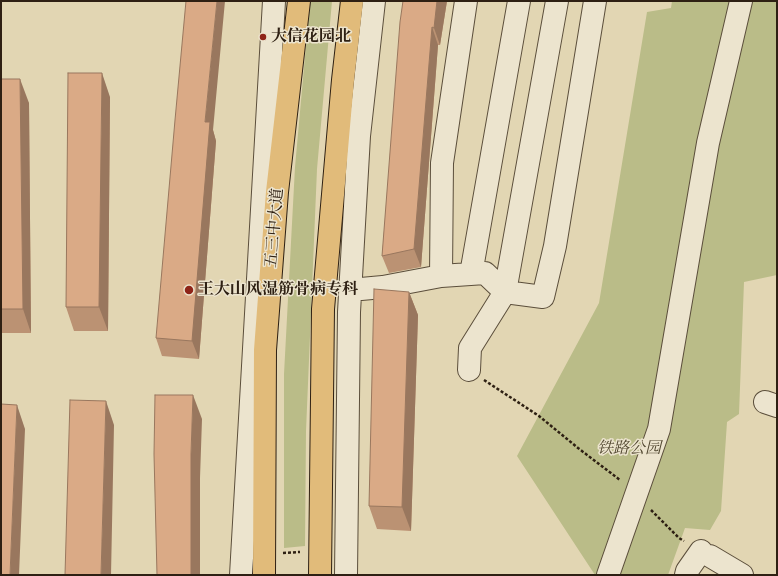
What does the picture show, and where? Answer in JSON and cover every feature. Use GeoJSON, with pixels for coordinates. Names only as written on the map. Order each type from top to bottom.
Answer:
{"type":"FeatureCollection","features":[{"type":"Feature","properties":{"kind":"main road","name":"五三中大道"},"geometry":{"type":"LineString","coordinates":[[264,575],[265,350],[277,192],[299,1]]}},
{"type":"Feature","properties":{"kind":"main road"},"geometry":{"type":"LineString","coordinates":[[320,575],[323,309],[352,1]]}},
{"type":"Feature","properties":{"kind":"street"},"geometry":{"type":"LineString","coordinates":[[241,575],[274,1]]}},
{"type":"Feature","properties":{"kind":"street"},"geometry":{"type":"LineString","coordinates":[[346,575],[350,290],[359,136],[374,1]]}},
{"type":"Feature","properties":{"kind":"street"},"geometry":{"type":"LineString","coordinates":[[441,276],[442,163],[466,1]]}},
{"type":"Feature","properties":{"kind":"street"},"geometry":{"type":"LineString","coordinates":[[471,274],[519,1]]}},
{"type":"Feature","properties":{"kind":"street"},"geometry":{"type":"LineString","coordinates":[[470,370],[470,348],[505,292],[557,1]]}},
{"type":"Feature","properties":{"kind":"street"},"geometry":{"type":"LineString","coordinates":[[350,290],[383,287],[441,276],[485,273],[505,292],[543,297],[555,246],[595,1]]}},
{"type":"Feature","properties":{"kind":"street"},"geometry":{"type":"LineString","coordinates":[[608,575],[659,429],[708,142],[741,1]]}},
{"type":"Feature","properties":{"kind":"street"},"geometry":{"type":"LineString","coordinates":[[686,575],[687,571],[705,554],[742,575]]}},
{"type":"Feature","properties":{"kind":"path"},"geometry":{"type":"LineString","coordinates":[[470,370],[539,416],[625,484],[679,538],[705,554]]}},
{"type":"Feature","properties":{"kind":"path"},"geometry":{"type":"LineString","coordinates":[[264,553],[320,552]]}},
{"type":"Feature","properties":{"kind":"green space"},"geometry":{"type":"Polygon","coordinates":[[[310,1],[332,1],[317,169],[306,431],[305,546],[284,548],[284,374],[295,167],[310,1]]]}},
{"type":"Feature","properties":{"kind":"green space","name":"铁路公园"},"geometry":{"type":"Polygon","coordinates":[[[672,1],[777,1],[777,275],[744,282],[739,414],[727,422],[721,511],[710,530],[685,528],[668,575],[595,575],[517,456],[599,303],[647,12],[671,8],[672,1]]]}},
{"type":"Feature","properties":{"kind":"building"},"geometry":{"type":"Polygon","coordinates":[[[186,1],[217,1],[205,122],[210,122],[192,341],[156,338],[186,1]]]}},
{"type":"Feature","properties":{"kind":"building"},"geometry":{"type":"Polygon","coordinates":[[[403,1],[437,1],[434,28],[432,27],[414,249],[382,256],[400,22],[403,1]]]}},
{"type":"Feature","properties":{"kind":"building"},"geometry":{"type":"Polygon","coordinates":[[[68,73],[102,73],[99,307],[66,307],[68,73]]]}},
{"type":"Feature","properties":{"kind":"building"},"geometry":{"type":"Polygon","coordinates":[[[1,79],[20,79],[23,309],[1,309],[1,79]]]}},
{"type":"Feature","properties":{"kind":"building"},"geometry":{"type":"Polygon","coordinates":[[[374,289],[409,292],[402,507],[369,506],[374,289]]]}},
{"type":"Feature","properties":{"kind":"building"},"geometry":{"type":"Polygon","coordinates":[[[155,395],[193,395],[191,454],[191,575],[157,575],[154,454],[155,395]]]}},
{"type":"Feature","properties":{"kind":"building"},"geometry":{"type":"Polygon","coordinates":[[[70,400],[106,401],[101,575],[65,575],[70,400]]]}},
{"type":"Feature","properties":{"kind":"building"},"geometry":{"type":"Polygon","coordinates":[[[1,404],[17,405],[10,575],[1,575],[1,404]]]}},
{"type":"Feature","properties":{"kind":"place","name":"大信花园北"},"geometry":{"type":"Point","coordinates":[263,37]}},
{"type":"Feature","properties":{"kind":"place","name":"王大山风湿筋骨病专科"},"geometry":{"type":"Point","coordinates":[189,290]}}]}
